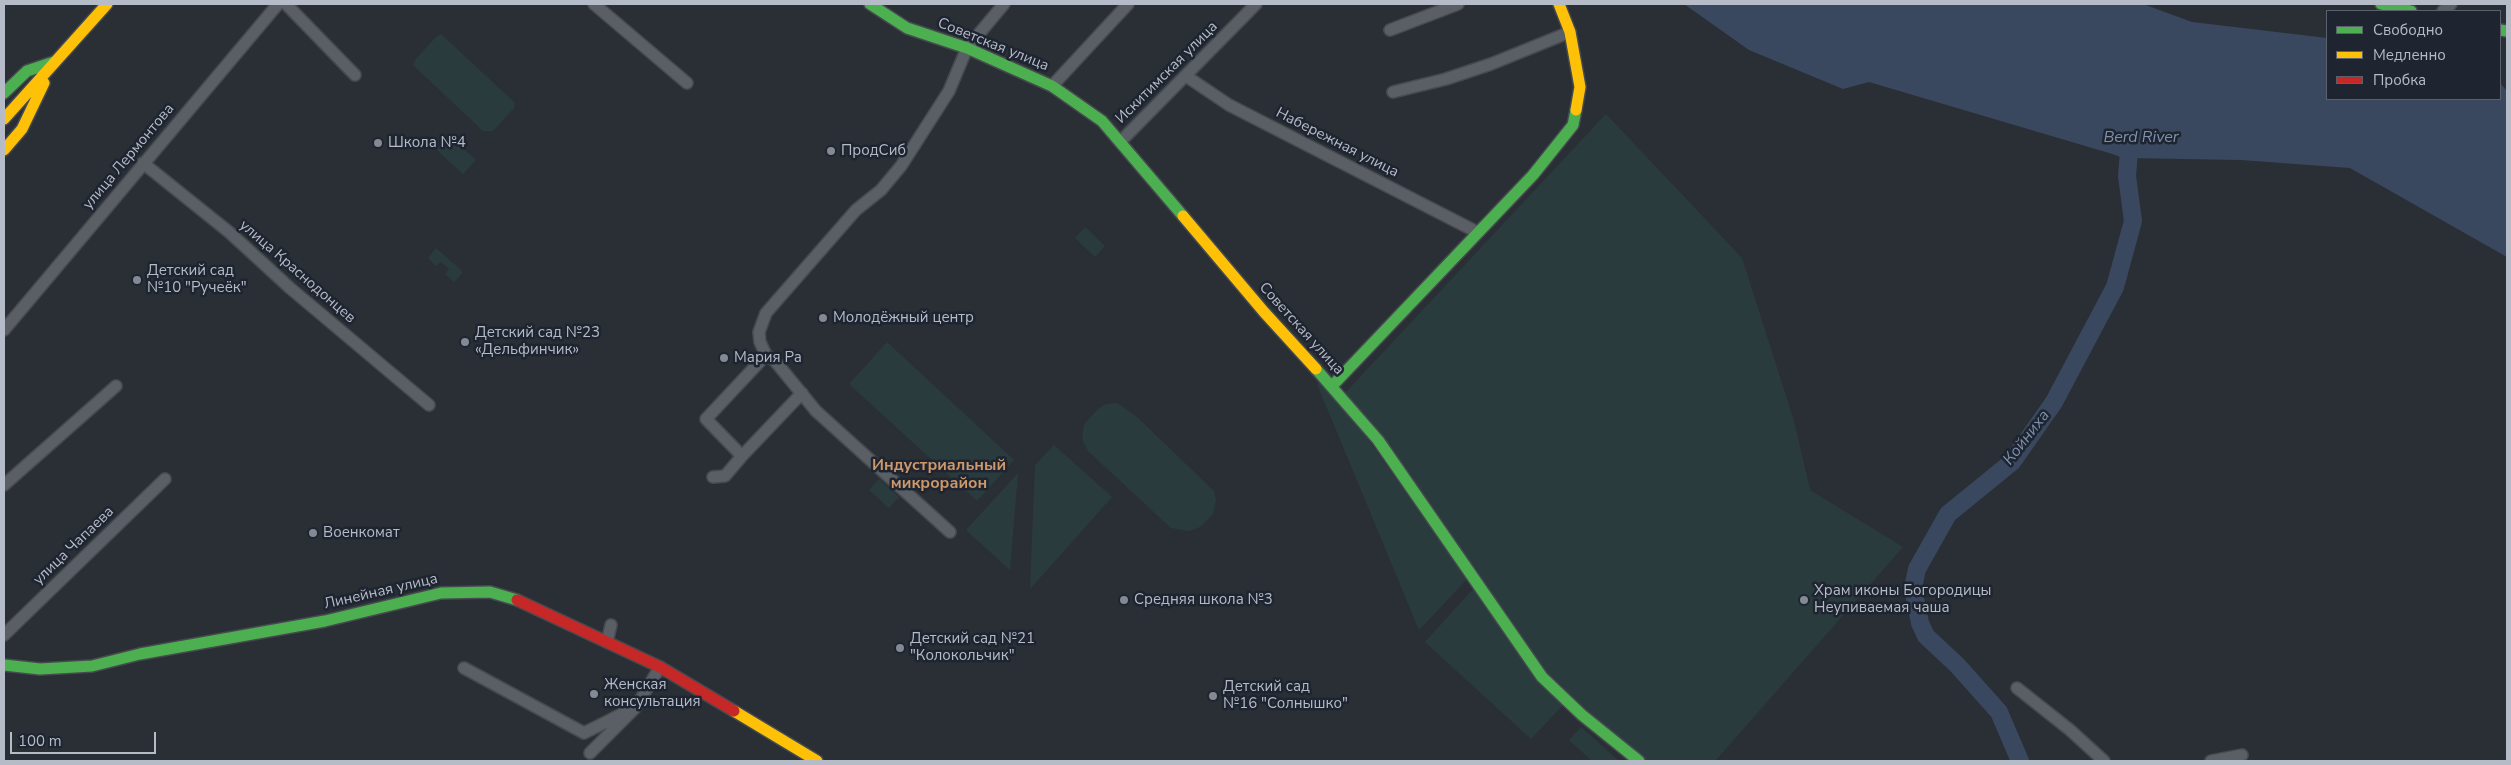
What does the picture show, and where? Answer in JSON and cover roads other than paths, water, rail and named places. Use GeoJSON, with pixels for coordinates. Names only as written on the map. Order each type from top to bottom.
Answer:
{"type":"FeatureCollection","features":[{"type":"Feature","properties":{"kind":"main road"},"geometry":{"type":"LineString","coordinates":[[4,119],[107,4]]}},
{"type":"Feature","properties":{"kind":"main road","name":"Советская улица"},"geometry":{"type":"LineString","coordinates":[[870,4],[907,28],[967,48],[1052,86],[1102,121],[1121,141],[1270,319],[1332,386],[1378,440],[1542,677],[1582,715],[1639,761]]}},
{"type":"Feature","properties":{"kind":"main road"},"geometry":{"type":"LineString","coordinates":[[1332,386],[1533,175],[1573,125],[1580,87],[1570,32],[1559,4]]}},
{"type":"Feature","properties":{"kind":"main road"},"geometry":{"type":"LineString","coordinates":[[2381,4],[2408,10]]}},
{"type":"Feature","properties":{"kind":"main road"},"geometry":{"type":"LineString","coordinates":[[4,93],[27,71],[56,61]]}},
{"type":"Feature","properties":{"kind":"main road"},"geometry":{"type":"LineString","coordinates":[[4,150],[22,130],[41,88],[56,61]]}},
{"type":"Feature","properties":{"kind":"main road","name":"Линейная улица"},"geometry":{"type":"LineString","coordinates":[[4,665],[40,669],[92,666],[140,654],[325,621],[411,598],[461,591],[490,592],[505,596],[580,628],[660,667],[817,761]]}},
{"type":"Feature","properties":{"kind":"street","name":"улица Лермонтова"},"geometry":{"type":"LineString","coordinates":[[4,330],[278,4]]}},
{"type":"Feature","properties":{"kind":"street"},"geometry":{"type":"LineString","coordinates":[[286,4],[355,75]]}},
{"type":"Feature","properties":{"kind":"street"},"geometry":{"type":"LineString","coordinates":[[594,4],[687,83]]}},
{"type":"Feature","properties":{"kind":"street"},"geometry":{"type":"LineString","coordinates":[[950,532],[816,411],[802,393],[766,355],[760,342],[759,332],[766,313],[856,210],[880,190],[901,166],[949,91],[967,48],[1004,4]]}},
{"type":"Feature","properties":{"kind":"street"},"geometry":{"type":"LineString","coordinates":[[1052,86],[1128,4]]}},
{"type":"Feature","properties":{"kind":"street","name":"Искитимская улица"},"geometry":{"type":"LineString","coordinates":[[1121,141],[1256,4]]}},
{"type":"Feature","properties":{"kind":"street"},"geometry":{"type":"LineString","coordinates":[[1390,30],[1458,4]]}},
{"type":"Feature","properties":{"kind":"street"},"geometry":{"type":"LineString","coordinates":[[1393,92],[1446,79],[1491,64],[1570,32]]}},
{"type":"Feature","properties":{"kind":"street","name":"Набережная улица"},"geometry":{"type":"LineString","coordinates":[[1186,76],[1230,104],[1477,232]]}},
{"type":"Feature","properties":{"kind":"street","name":"улица Краснодонцев"},"geometry":{"type":"LineString","coordinates":[[143,163],[228,232],[290,288],[429,405]]}},
{"type":"Feature","properties":{"kind":"street"},"geometry":{"type":"LineString","coordinates":[[742,456],[706,419],[766,355]]}},
{"type":"Feature","properties":{"kind":"street"},"geometry":{"type":"LineString","coordinates":[[4,486],[116,386]]}},
{"type":"Feature","properties":{"kind":"street"},"geometry":{"type":"LineString","coordinates":[[713,477],[725,476],[802,393]]}},
{"type":"Feature","properties":{"kind":"street","name":"улица Чапаева"},"geometry":{"type":"LineString","coordinates":[[4,635],[165,479]]}},
{"type":"Feature","properties":{"kind":"street"},"geometry":{"type":"LineString","coordinates":[[607,642],[611,625]]}},
{"type":"Feature","properties":{"kind":"street"},"geometry":{"type":"LineString","coordinates":[[590,753],[636,707],[660,667]]}},
{"type":"Feature","properties":{"kind":"street"},"geometry":{"type":"LineString","coordinates":[[464,668],[584,733],[636,707]]}},
{"type":"Feature","properties":{"kind":"street"},"geometry":{"type":"LineString","coordinates":[[2017,688],[2070,730],[2104,761]]}},
{"type":"Feature","properties":{"kind":"street"},"geometry":{"type":"LineString","coordinates":[[2211,761],[2242,755]]}},
{"type":"Feature","properties":{"kind":"water","name":"Berd River"},"geometry":{"type":"Polygon","coordinates":[[[1684,4],[2143,4],[2192,22],[2326,38],[2326,100],[2501,100],[2501,84],[2507,91],[2507,257],[2350,168],[2241,160],[2126,158],[1869,82],[1843,89],[1749,50],[1684,4]]]}},
{"type":"Feature","properties":{"kind":"waterway","name":"Койниха"},"geometry":{"type":"LineString","coordinates":[[2020,761],[1999,712],[1957,665],[1926,636],[1920,623],[1913,588],[1917,569],[1948,514],[2012,462],[2054,402],[2115,287],[2133,221],[2127,176],[2129,151],[2115,145]]}},
{"type":"Feature","properties":{"kind":"place","name":"Школа №4"},"geometry":{"type":"Point","coordinates":[378,143]}},
{"type":"Feature","properties":{"kind":"place","name":"ПродСиб"},"geometry":{"type":"Point","coordinates":[831,151]}},
{"type":"Feature","properties":{"kind":"place","name":"Детский сад №10 \"Ручеёк\""},"geometry":{"type":"Point","coordinates":[137,280]}},
{"type":"Feature","properties":{"kind":"place","name":"Молодёжный центр"},"geometry":{"type":"Point","coordinates":[823,318]}},
{"type":"Feature","properties":{"kind":"place","name":"Детский сад №23 «Дельфинчик»"},"geometry":{"type":"Point","coordinates":[465,342]}},
{"type":"Feature","properties":{"kind":"place","name":"Мария Ра"},"geometry":{"type":"Point","coordinates":[724,358]}},
{"type":"Feature","properties":{"kind":"place","name":"Военкомат"},"geometry":{"type":"Point","coordinates":[313,533]}},
{"type":"Feature","properties":{"kind":"place","name":"Средняя школа №3"},"geometry":{"type":"Point","coordinates":[1124,600]}},
{"type":"Feature","properties":{"kind":"place","name":"Храм иконы Богородицы Неупиваемая чаша"},"geometry":{"type":"Point","coordinates":[1804,600]}},
{"type":"Feature","properties":{"kind":"place","name":"Детский сад №21 \"Колокольчик\""},"geometry":{"type":"Point","coordinates":[900,648]}},
{"type":"Feature","properties":{"kind":"place","name":"Женская консультация"},"geometry":{"type":"Point","coordinates":[594,694]}},
{"type":"Feature","properties":{"kind":"place","name":"Детский сад №16 \"Солнышко\""},"geometry":{"type":"Point","coordinates":[1213,696]}},
{"type":"Feature","properties":{"kind":"district","name":"Индустриальный микрорайон"},"geometry":{"type":"Point","coordinates":[939,475]}}]}
